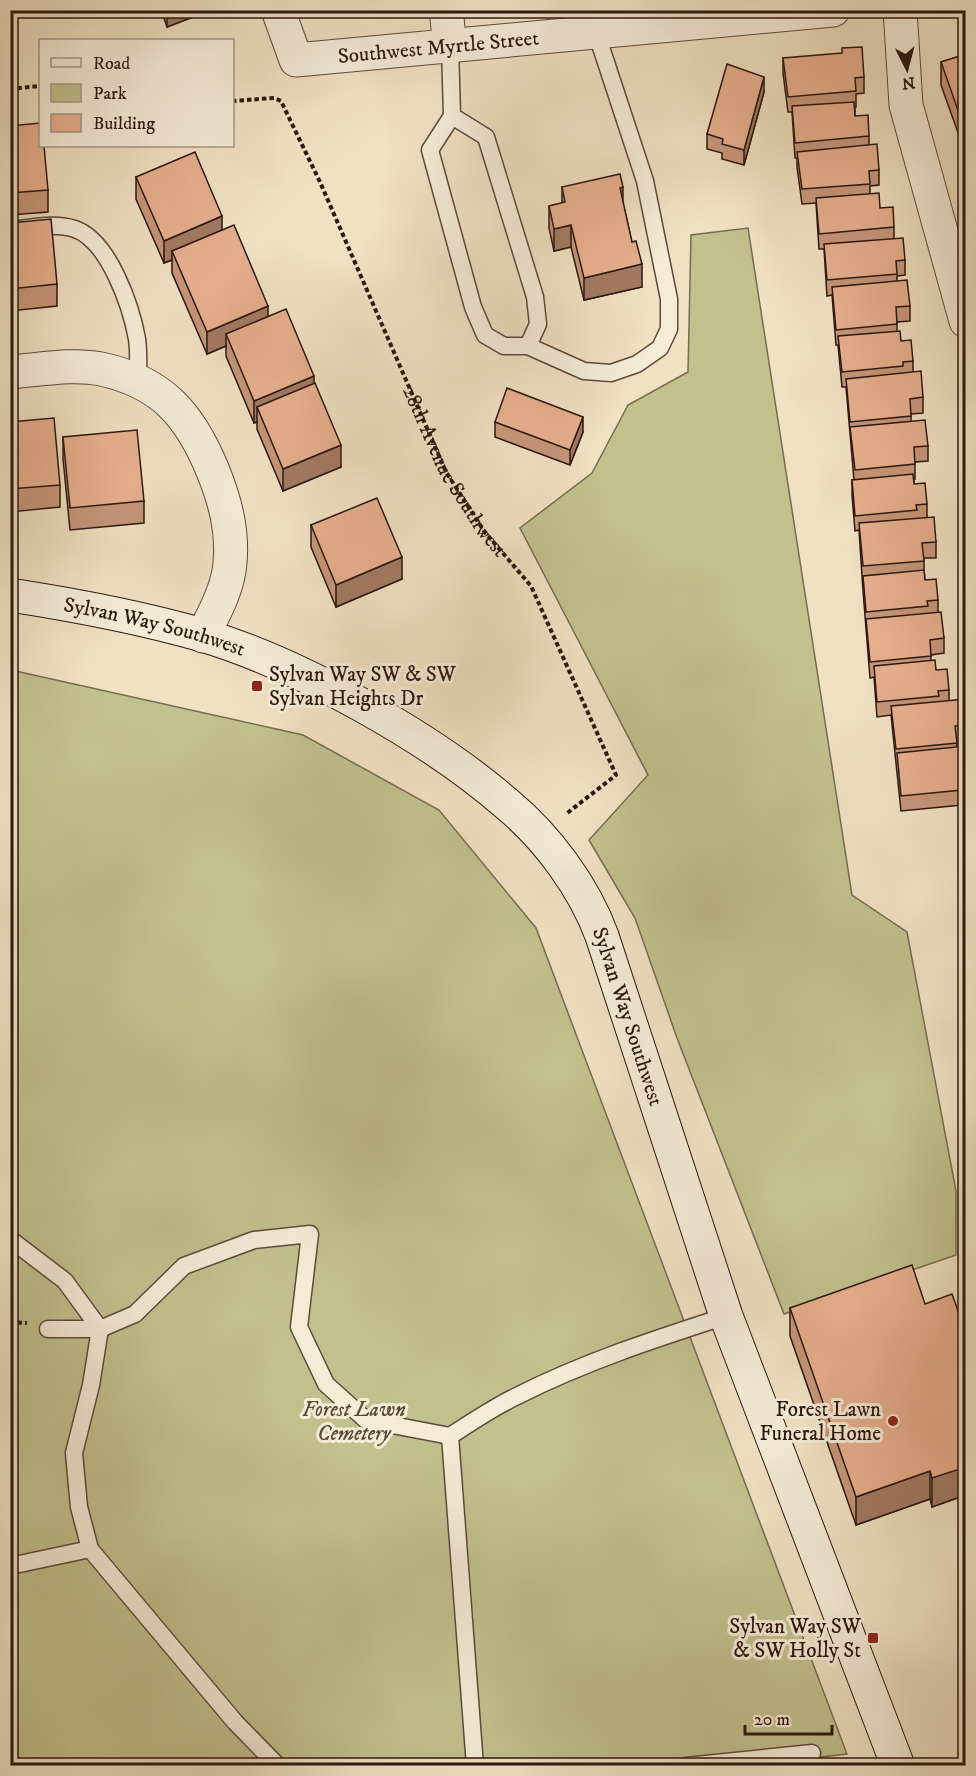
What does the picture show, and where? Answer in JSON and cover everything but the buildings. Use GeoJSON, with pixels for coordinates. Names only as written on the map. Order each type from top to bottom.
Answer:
{"type":"FeatureCollection","features":[{"type":"Feature","properties":{"kind":"street","name":"Southwest Myrtle Street"},"geometry":{"type":"LineString","coordinates":[[278,10],[296,60],[596,32],[675,18],[833,10]]}},
{"type":"Feature","properties":{"kind":"street"},"geometry":{"type":"LineString","coordinates":[[446,10],[450,46]]}},
{"type":"Feature","properties":{"kind":"street"},"geometry":{"type":"LineString","coordinates":[[900,10],[906,105],[966,321]]}},
{"type":"Feature","properties":{"kind":"street"},"geometry":{"type":"LineString","coordinates":[[10,372],[80,367],[100,369],[138,381],[166,397],[188,419],[201,442],[223,495],[231,531],[230,566],[221,600],[203,636]]}},
{"type":"Feature","properties":{"kind":"street","name":"Sylvan Way Southwest"},"geometry":{"type":"LineString","coordinates":[[10,595],[100,609],[203,636],[292,671],[370,710],[456,765],[508,804],[546,845],[571,877],[596,921],[726,1316],[898,1766]]}},
{"type":"Feature","properties":{"kind":"lane"},"geometry":{"type":"LineString","coordinates":[[450,46],[452,116],[430,150],[473,307],[484,335],[504,345],[528,346],[584,371],[610,373],[637,364],[660,348],[669,329],[669,299],[645,181],[596,32]]}},
{"type":"Feature","properties":{"kind":"lane"},"geometry":{"type":"LineString","coordinates":[[452,116],[486,137],[535,297],[538,324],[528,346]]}},
{"type":"Feature","properties":{"kind":"lane"},"geometry":{"type":"LineString","coordinates":[[10,230],[54,225],[76,230],[94,241],[107,258],[133,319],[138,342],[138,381]]}},
{"type":"Feature","properties":{"kind":"lane"},"geometry":{"type":"LineString","coordinates":[[48,1329],[100,1329],[135,1314],[184,1266],[254,1240],[310,1234],[299,1327],[326,1384],[366,1420],[450,1436],[515,1396],[578,1367],[636,1345],[726,1316]]}},
{"type":"Feature","properties":{"kind":"lane"},"geometry":{"type":"LineString","coordinates":[[10,1239],[65,1281],[100,1329],[91,1385],[74,1454],[80,1507],[90,1549],[235,1722],[278,1766]]}},
{"type":"Feature","properties":{"kind":"lane"},"geometry":{"type":"LineString","coordinates":[[450,1436],[475,1766]]}},
{"type":"Feature","properties":{"kind":"lane"},"geometry":{"type":"LineString","coordinates":[[10,1566],[90,1549]]}},
{"type":"Feature","properties":{"kind":"lane"},"geometry":{"type":"LineString","coordinates":[[686,1766],[812,1753]]}},
{"type":"Feature","properties":{"kind":"path"},"geometry":{"type":"LineString","coordinates":[[10,89],[39,86]]}},
{"type":"Feature","properties":{"kind":"path","name":"28th Avenue Southwest"},"geometry":{"type":"LineString","coordinates":[[234,101],[274,98],[281,101],[320,182],[446,472],[484,531],[531,586],[616,775],[566,814]]}},
{"type":"Feature","properties":{"kind":"green space"},"geometry":{"type":"Polygon","coordinates":[[[748,228],[852,895],[907,932],[956,1191],[956,1255],[784,1314],[677,1038],[635,918],[589,840],[648,775],[520,528],[592,473],[628,405],[688,372],[691,235],[748,228]]]}},
{"type":"Feature","properties":{"kind":"green space","name":"Forest Lawn Cemetery"},"geometry":{"type":"Polygon","coordinates":[[[11,670],[303,735],[439,810],[536,928],[847,1754],[740,1766],[11,1766],[11,670]]]}},
{"type":"Feature","properties":{"kind":"place","name":"Sylvan Way SW & SW Sylvan Heights Dr"},"geometry":{"type":"Point","coordinates":[257,686]}},
{"type":"Feature","properties":{"kind":"place","name":"Forest Lawn Funeral Home"},"geometry":{"type":"Point","coordinates":[893,1421]}},
{"type":"Feature","properties":{"kind":"place","name":"Sylvan Way SW & SW Holly St"},"geometry":{"type":"Point","coordinates":[873,1638]}}]}
